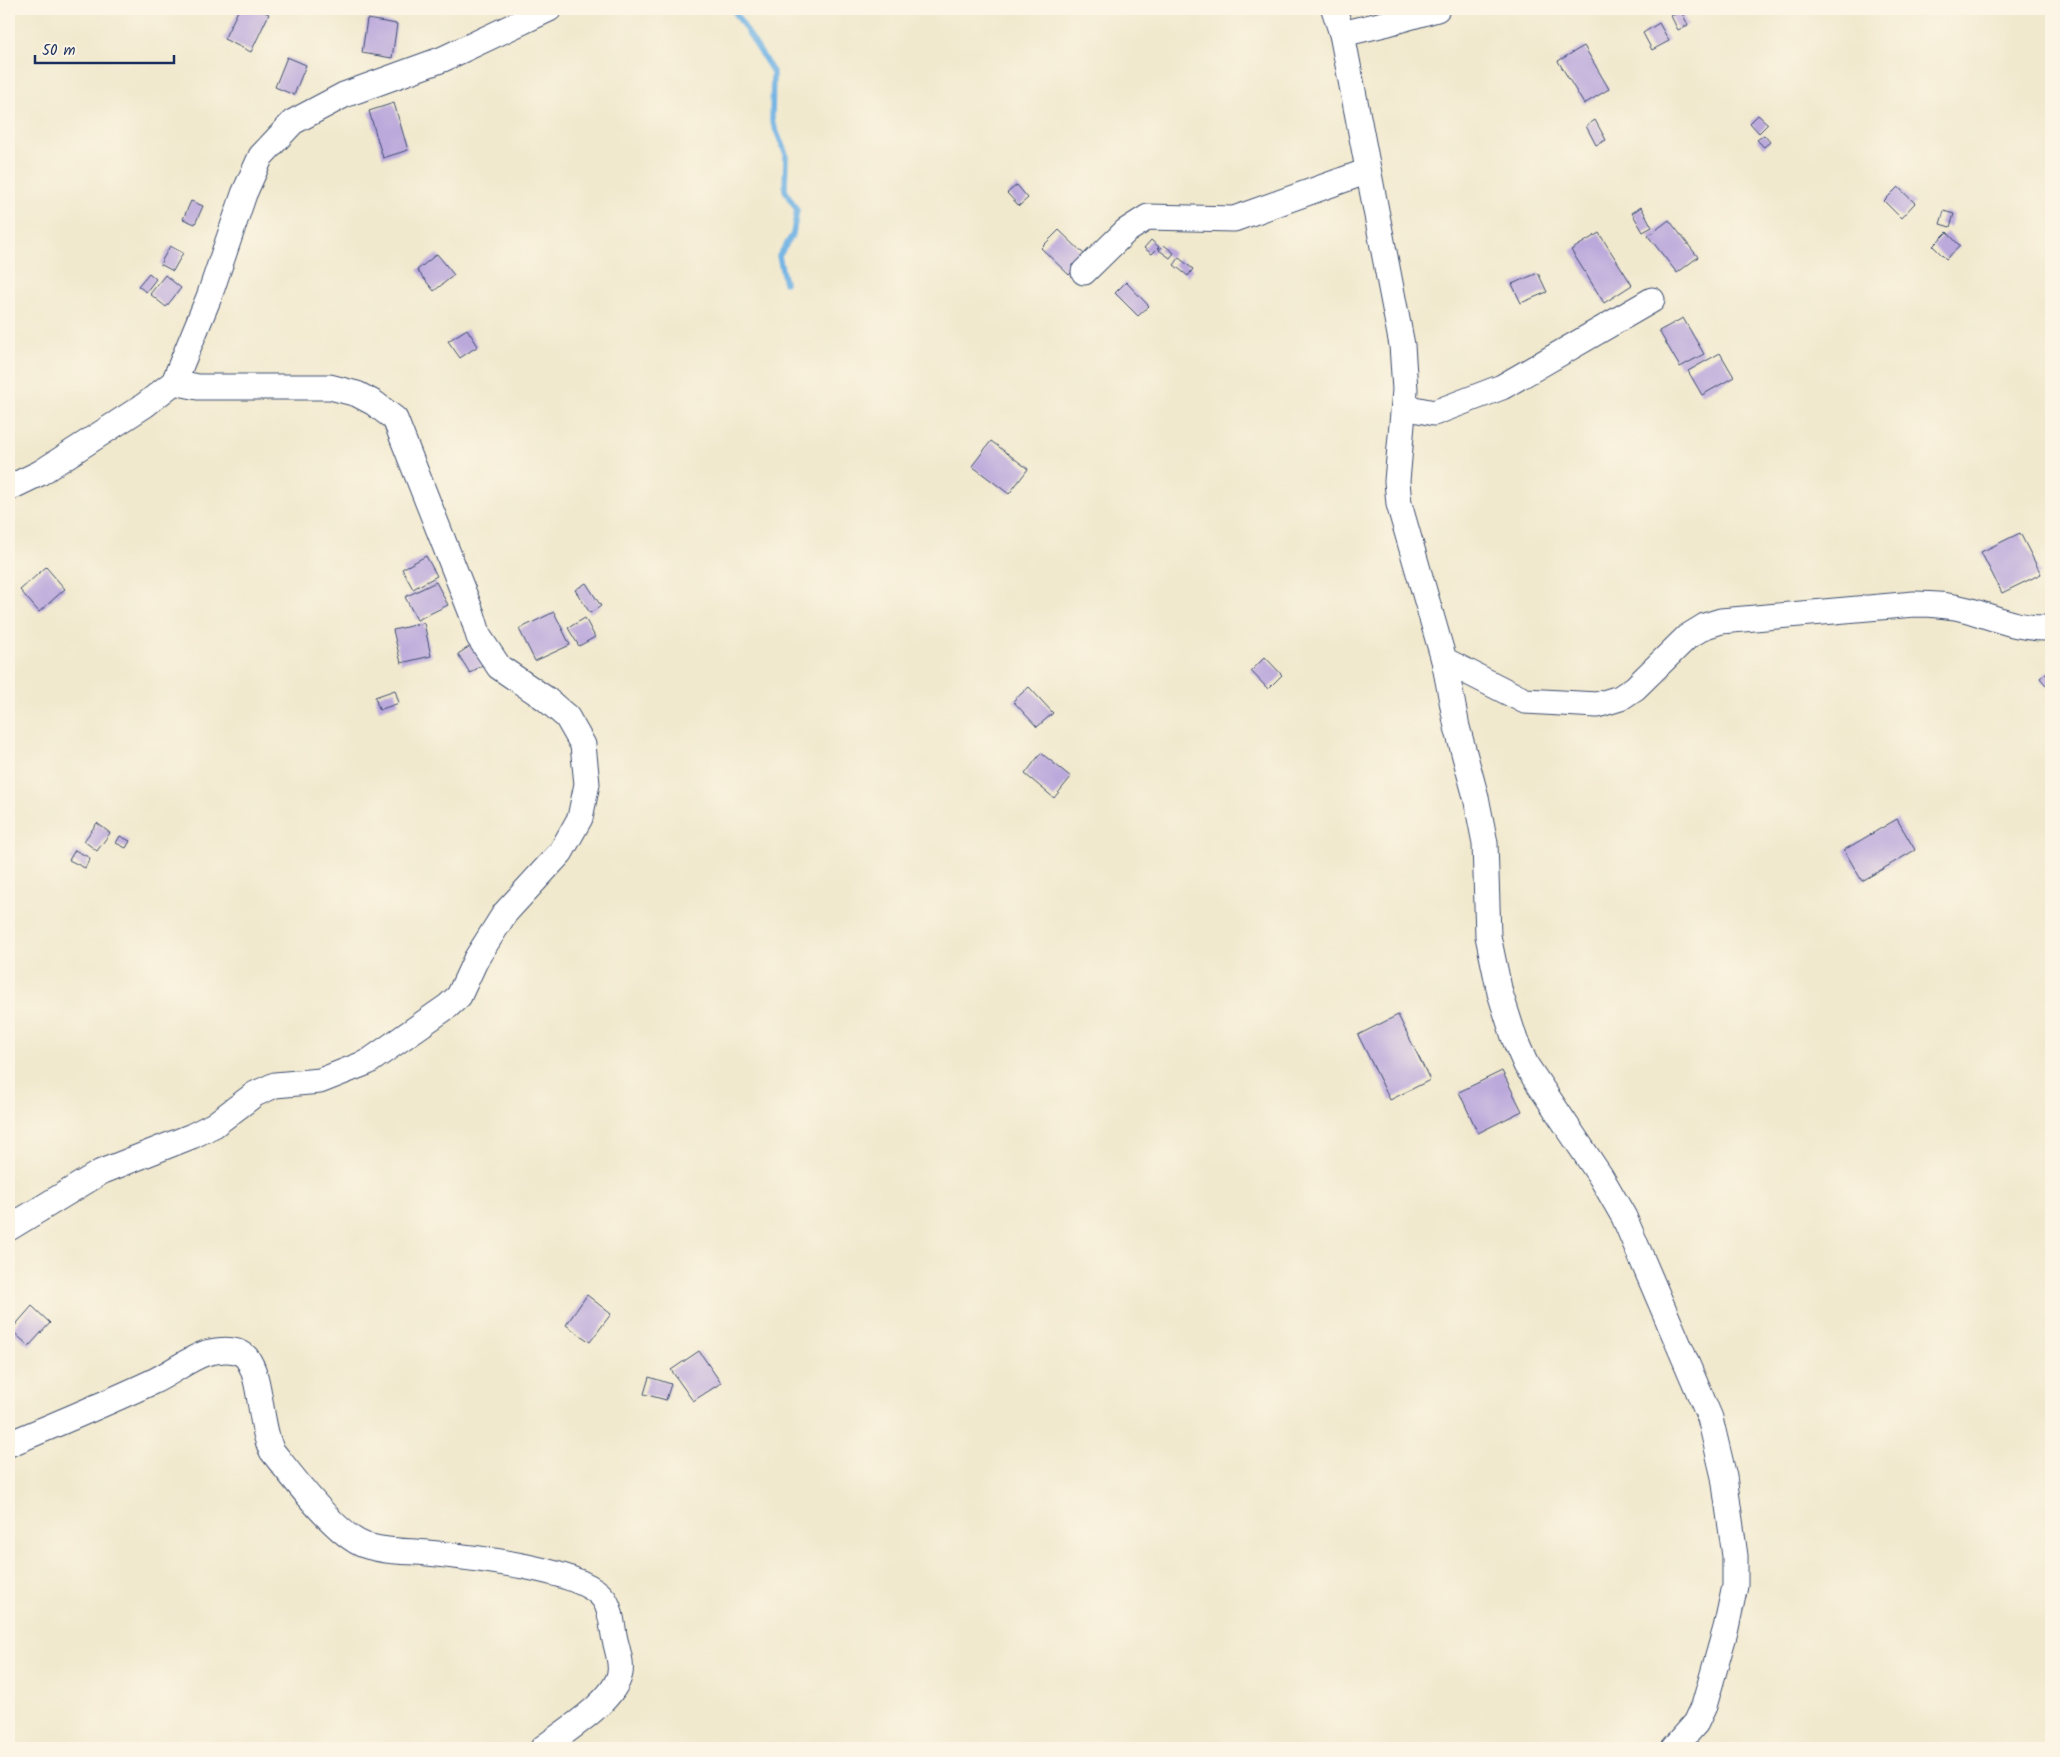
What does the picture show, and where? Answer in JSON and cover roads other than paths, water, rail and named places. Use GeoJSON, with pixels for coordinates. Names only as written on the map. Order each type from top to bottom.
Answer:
{"type":"FeatureCollection","features":[{"type":"Feature","properties":{"kind":"street"},"geometry":{"type":"LineString","coordinates":[[9,488],[48,468],[145,405],[174,382],[209,297],[244,194],[261,156],[293,122],[344,95],[443,59],[549,9]]}},
{"type":"Feature","properties":{"kind":"street"},"geometry":{"type":"LineString","coordinates":[[1334,9],[1342,34],[1402,344],[1405,390],[1397,481],[1399,504],[1444,660],[1457,727],[1476,797],[1485,843],[1488,936],[1500,993],[1515,1040],[1526,1064],[1601,1177],[1624,1216],[1710,1418],[1724,1477],[1735,1556],[1735,1586],[1726,1628],[1704,1706],[1696,1723],[1674,1748]]}},
{"type":"Feature","properties":{"kind":"street"},"geometry":{"type":"LineString","coordinates":[[1342,34],[1388,24],[1437,9]]}},
{"type":"Feature","properties":{"kind":"street"},"geometry":{"type":"LineString","coordinates":[[1084,272],[1126,231],[1148,217],[1234,219],[1368,171]]}},
{"type":"Feature","properties":{"kind":"street"},"geometry":{"type":"LineString","coordinates":[[1404,407],[1434,413],[1502,388],[1652,300]]}},
{"type":"Feature","properties":{"kind":"street"},"geometry":{"type":"LineString","coordinates":[[9,1228],[101,1172],[192,1136],[214,1125],[255,1094],[275,1085],[320,1081],[368,1062],[448,1006],[465,987],[476,959],[505,913],[561,852],[580,818],[587,784],[583,745],[566,717],[546,699],[499,667],[488,655],[478,637],[395,419],[374,403],[357,394],[330,387],[198,387],[174,382]]}},
{"type":"Feature","properties":{"kind":"street"},"geometry":{"type":"LineString","coordinates":[[1444,660],[1525,701],[1597,705],[1620,698],[1635,688],[1687,637],[1705,626],[1721,621],[1914,604],[1939,605],[1967,610],[2018,627],[2051,628]]}},
{"type":"Feature","properties":{"kind":"street"},"geometry":{"type":"LineString","coordinates":[[9,1444],[102,1405],[168,1374],[204,1354],[231,1350],[244,1355],[254,1373],[264,1437],[272,1452],[350,1538],[378,1548],[473,1558],[561,1575],[582,1583],[604,1599],[608,1608],[619,1658],[620,1675],[614,1688],[594,1709],[543,1748]]}},
{"type":"Feature","properties":{"kind":"waterway"},"geometry":{"type":"LineString","coordinates":[[733,9],[773,72],[772,121],[786,154],[785,190],[797,210],[793,234],[779,256],[785,283]]}}]}
